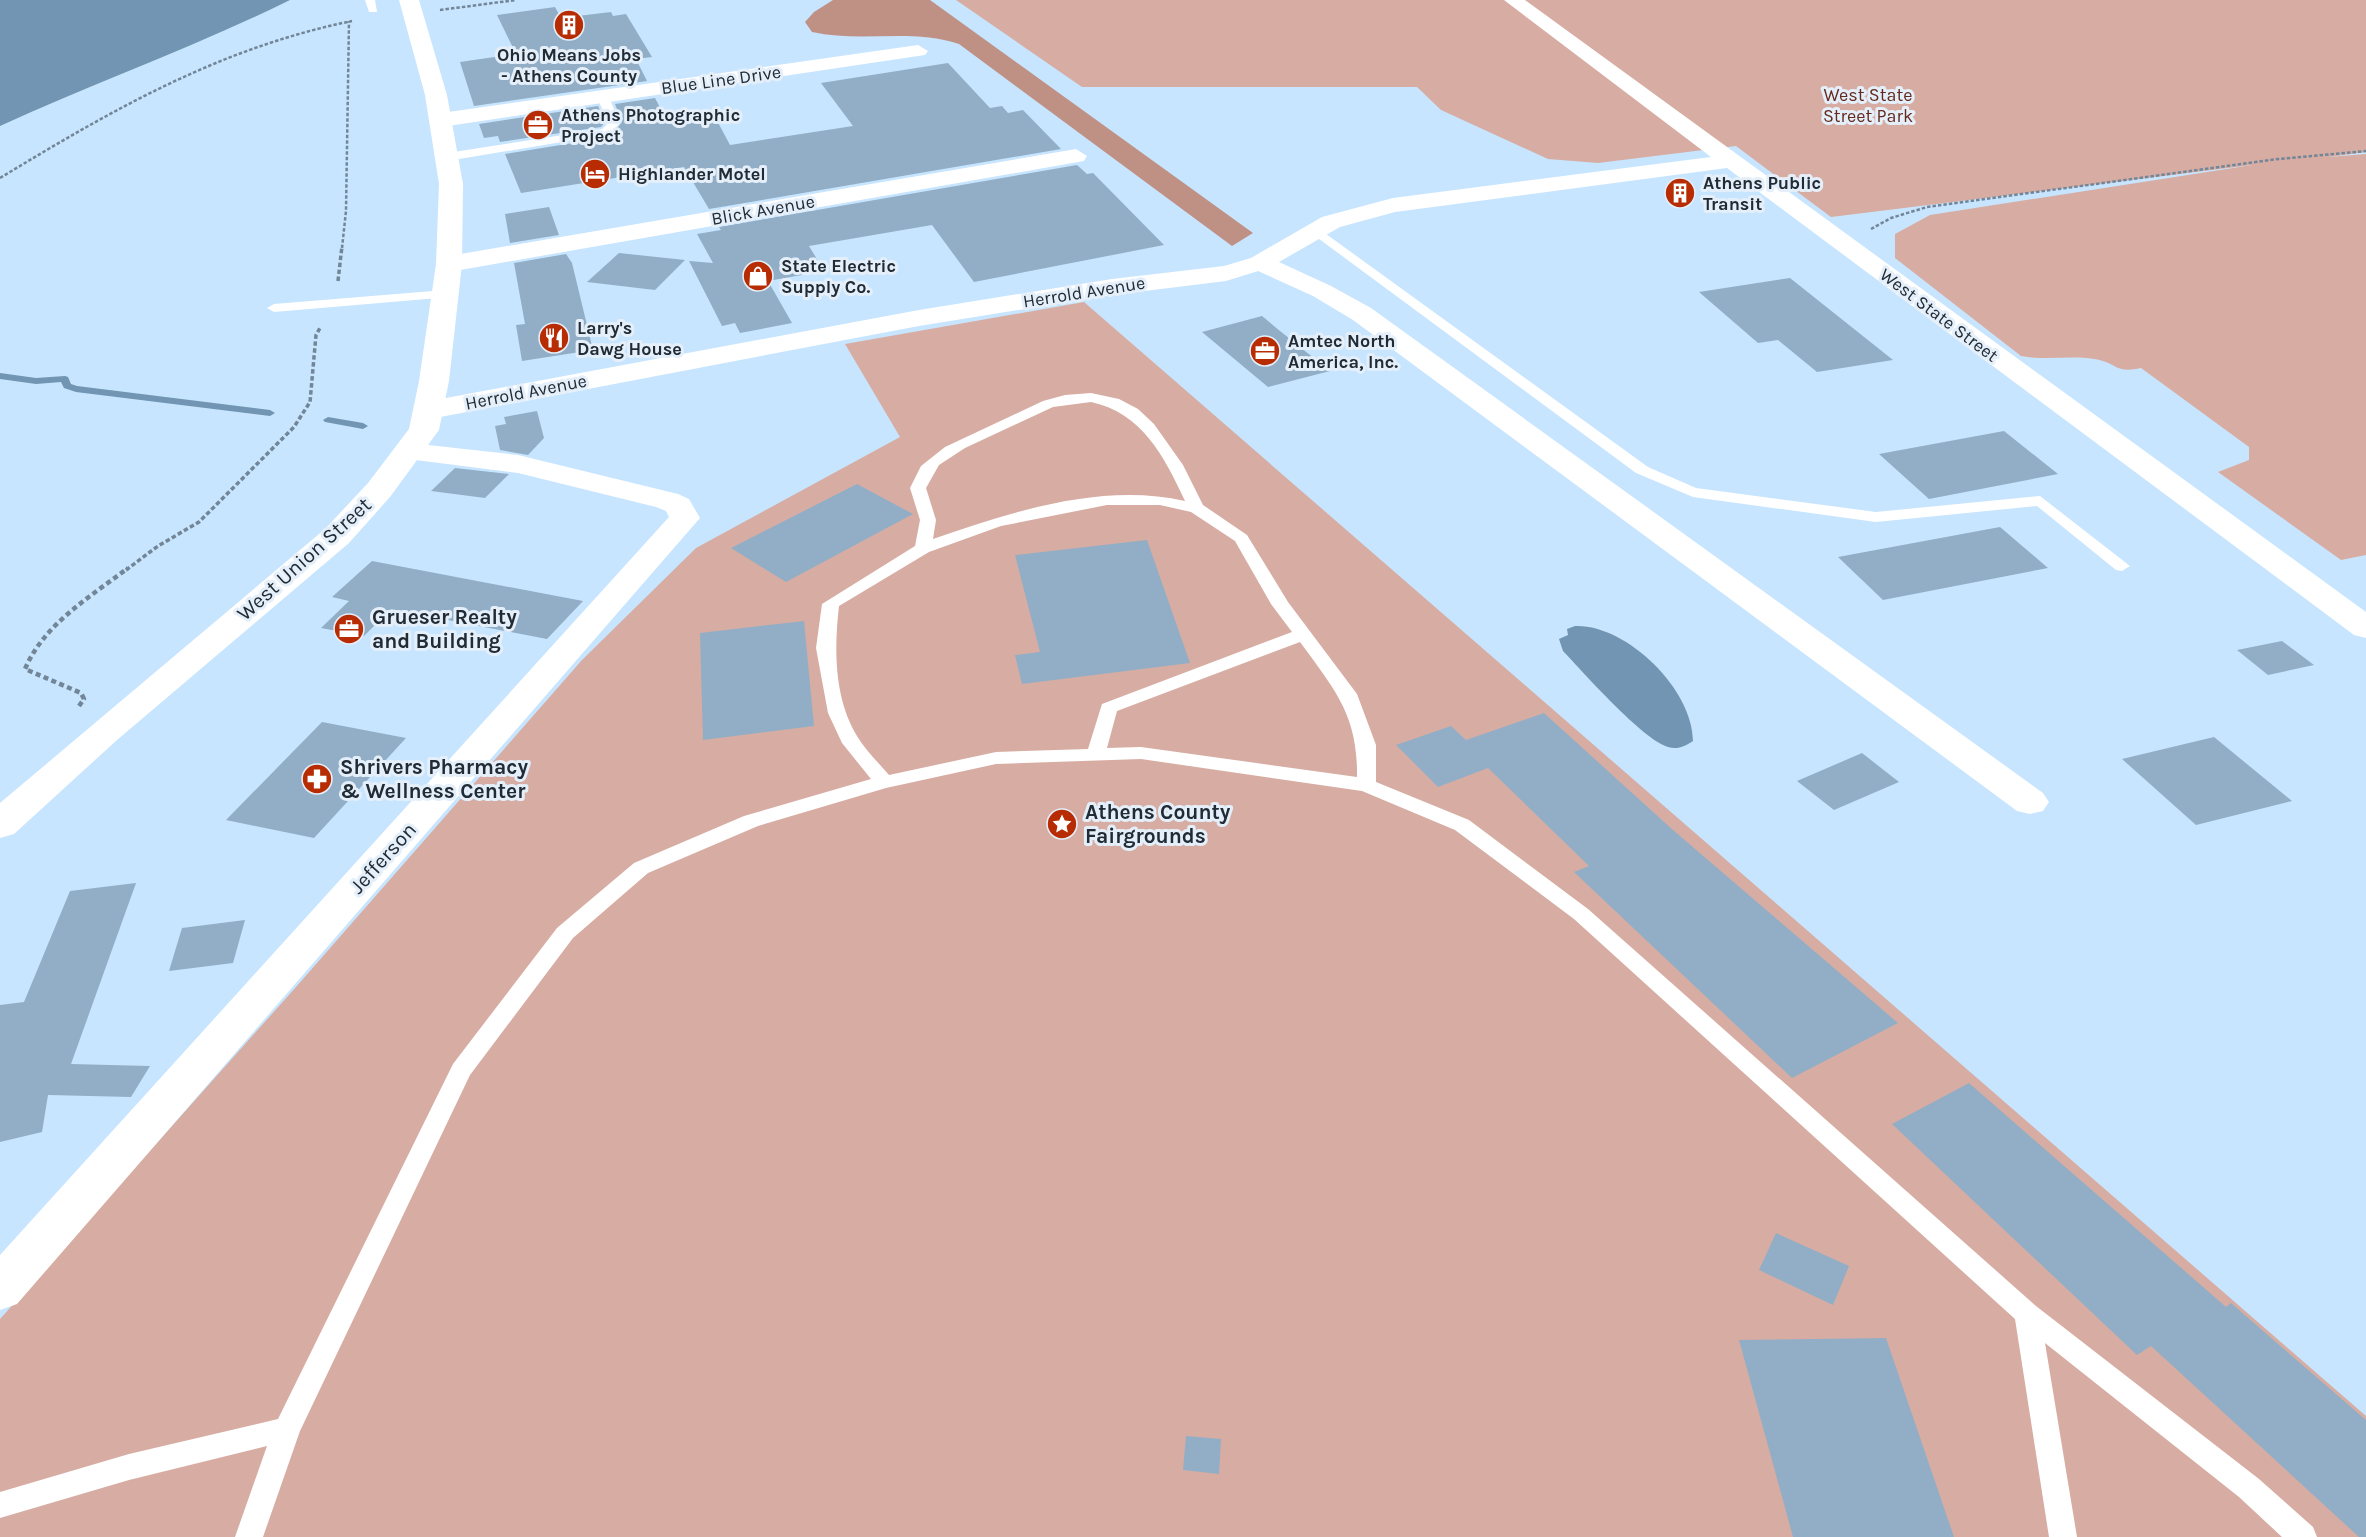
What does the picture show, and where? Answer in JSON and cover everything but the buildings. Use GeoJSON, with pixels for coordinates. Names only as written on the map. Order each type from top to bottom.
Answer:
{"type":"FeatureCollection","features":[{"type":"Feature","properties":{"kind":"main road","name":"West Union Street"},"geometry":{"type":"LineString","coordinates":[[0,825],[104,732],[337,536],[410,452],[424,430],[430,411],[446,294],[451,184],[441,120],[409,0]]}},
{"type":"Feature","properties":{"kind":"street","name":"West State Street"},"geometry":{"type":"LineString","coordinates":[[1513,0],[2366,628]]}},
{"type":"Feature","properties":{"kind":"street","name":"Blue Line Drive"},"geometry":{"type":"LineString","coordinates":[[441,120],[918,51]]}},
{"type":"Feature","properties":{"kind":"street","name":"Blick Avenue"},"geometry":{"type":"LineString","coordinates":[[449,264],[1076,156]]}},
{"type":"Feature","properties":{"kind":"street","name":"Herrold Avenue"},"geometry":{"type":"LineString","coordinates":[[430,411],[919,318],[1112,287],[1226,273],[1260,263],[1315,230],[1347,216],[1392,205],[1730,161]]}},
{"type":"Feature","properties":{"kind":"street"},"geometry":{"type":"LineString","coordinates":[[1260,263],[1322,291],[1362,314],[2031,802]]}},
{"type":"Feature","properties":{"kind":"street","name":"Jefferson"},"geometry":{"type":"LineString","coordinates":[[0,1289],[685,518],[678,505],[667,500],[557,472],[518,464],[410,452]]}},
{"type":"Feature","properties":{"kind":"lane"},"geometry":{"type":"LineString","coordinates":[[447,157],[606,132],[614,123],[603,97]]}},
{"type":"Feature","properties":{"kind":"lane"},"geometry":{"type":"LineString","coordinates":[[1315,230],[1642,470],[1671,485],[1693,492],[1876,517],[2040,501],[2122,566]]}},
{"type":"Feature","properties":{"kind":"lane"},"geometry":{"type":"LineString","coordinates":[[274,308],[446,294]]}},
{"type":"Feature","properties":{"kind":"lane"},"geometry":{"type":"LineString","coordinates":[[923,548],[928,520],[918,488],[927,468],[955,449],[1063,399],[1091,397],[1121,403],[1142,418],[1178,469],[1196,508]]}},
{"type":"Feature","properties":{"kind":"lane"},"geometry":{"type":"LineString","coordinates":[[884,782],[849,739],[837,713],[825,648],[831,604],[923,548],[998,522],[1107,500],[1160,500],[1196,508],[1241,538],[1280,604],[1348,694],[1367,745],[1366,785]]}},
{"type":"Feature","properties":{"kind":"lane"},"geometry":{"type":"LineString","coordinates":[[1096,754],[1109,708],[1302,635]]}},
{"type":"Feature","properties":{"kind":"lane"},"geometry":{"type":"LineString","coordinates":[[249,1537],[287,1429],[461,1070],[565,933],[641,869],[751,821],[884,782],[996,758],[1140,753],[1366,785],[1462,825],[1581,914],[2027,1314],[2249,1488],[2303,1537]]}},
{"type":"Feature","properties":{"kind":"lane"},"geometry":{"type":"LineString","coordinates":[[2027,1314],[2063,1537]]}},
{"type":"Feature","properties":{"kind":"lane"},"geometry":{"type":"LineString","coordinates":[[0,1505],[129,1468],[287,1429]]}},
{"type":"Feature","properties":{"kind":"path"},"geometry":{"type":"LineString","coordinates":[[435,10],[516,0]]}},
{"type":"Feature","properties":{"kind":"path"},"geometry":{"type":"LineString","coordinates":[[0,178],[144,97],[246,49],[301,31],[360,20]]}},
{"type":"Feature","properties":{"kind":"path"},"geometry":{"type":"LineString","coordinates":[[74,711],[83,703],[83,695],[28,672],[25,669],[28,657],[69,613],[158,546],[199,522],[294,427],[310,402],[316,335],[333,302],[342,263],[346,211],[349,21]]}},
{"type":"Feature","properties":{"kind":"path"},"geometry":{"type":"LineString","coordinates":[[1841,243],[1854,241],[1891,218],[1927,207],[2278,159],[2366,151]]}},
{"type":"Feature","properties":{"kind":"green space","name":"West State Street Park"},"geometry":{"type":"Polygon","coordinates":[[[956,0],[2366,0],[2366,152],[2329,157],[2366,154],[2366,555],[2341,560],[2218,472],[2249,460],[2249,447],[2141,368],[2120,369],[2102,360],[2085,358],[2021,356],[1895,258],[1895,234],[1930,215],[2252,165],[1831,217],[1736,146],[1598,163],[1548,159],[1441,110],[1417,87],[1082,87],[956,0]]]}},
{"type":"Feature","properties":{"kind":"green space","name":"Athens County Fairgrounds"},"geometry":{"type":"Polygon","coordinates":[[[1084,302],[2366,1416],[2366,1537],[0,1537],[0,1319],[582,660],[696,548],[900,437],[845,344],[1084,302]]]}},
{"type":"Feature","properties":{"kind":"shaded area"},"geometry":{"type":"Polygon","coordinates":[[[833,0],[930,0],[1253,233],[1232,246],[959,44],[923,37],[849,36],[812,32],[805,22],[814,12],[833,0]]]}},
{"type":"Feature","properties":{"kind":"water"},"geometry":{"type":"Polygon","coordinates":[[[0,0],[290,0],[0,126],[0,0]]]}},
{"type":"Feature","properties":{"kind":"water"},"geometry":{"type":"Polygon","coordinates":[[[1575,626],[1595,628],[1615,636],[1653,663],[1682,701],[1690,721],[1693,741],[1678,748],[1668,747],[1644,732],[1614,704],[1563,651],[1559,639],[1568,635],[1567,629],[1575,626]]]}},
{"type":"Feature","properties":{"kind":"waterway"},"geometry":{"type":"LineString","coordinates":[[0,376],[36,381],[65,379],[67,386],[76,389],[270,413]]}},
{"type":"Feature","properties":{"kind":"waterway"},"geometry":{"type":"LineString","coordinates":[[328,420],[363,426]]}},
{"type":"Feature","properties":{"kind":"place","name":"Ohio Means Jobs - Athens County"},"geometry":{"type":"Point","coordinates":[569,25]}},
{"type":"Feature","properties":{"kind":"place","name":"Athens Photographic Project"},"geometry":{"type":"Point","coordinates":[538,125]}},
{"type":"Feature","properties":{"kind":"place","name":"Highlander Motel"},"geometry":{"type":"Point","coordinates":[595,174]}},
{"type":"Feature","properties":{"kind":"place","name":"Athens Public Transit"},"geometry":{"type":"Point","coordinates":[1680,193]}},
{"type":"Feature","properties":{"kind":"place","name":"State Electric Supply Co."},"geometry":{"type":"Point","coordinates":[758,276]}},
{"type":"Feature","properties":{"kind":"place","name":"Larry's Dawg House"},"geometry":{"type":"Point","coordinates":[554,338]}},
{"type":"Feature","properties":{"kind":"place","name":"Amtec North America, Inc."},"geometry":{"type":"Point","coordinates":[1265,351]}},
{"type":"Feature","properties":{"kind":"place","name":"Grueser Realty and Building"},"geometry":{"type":"Point","coordinates":[349,629]}},
{"type":"Feature","properties":{"kind":"place","name":"Shrivers Pharmacy & Wellness Center"},"geometry":{"type":"Point","coordinates":[317,779]}},
{"type":"Feature","properties":{"kind":"place","name":"Athens County Fairgrounds"},"geometry":{"type":"Point","coordinates":[1062,824]}}]}
